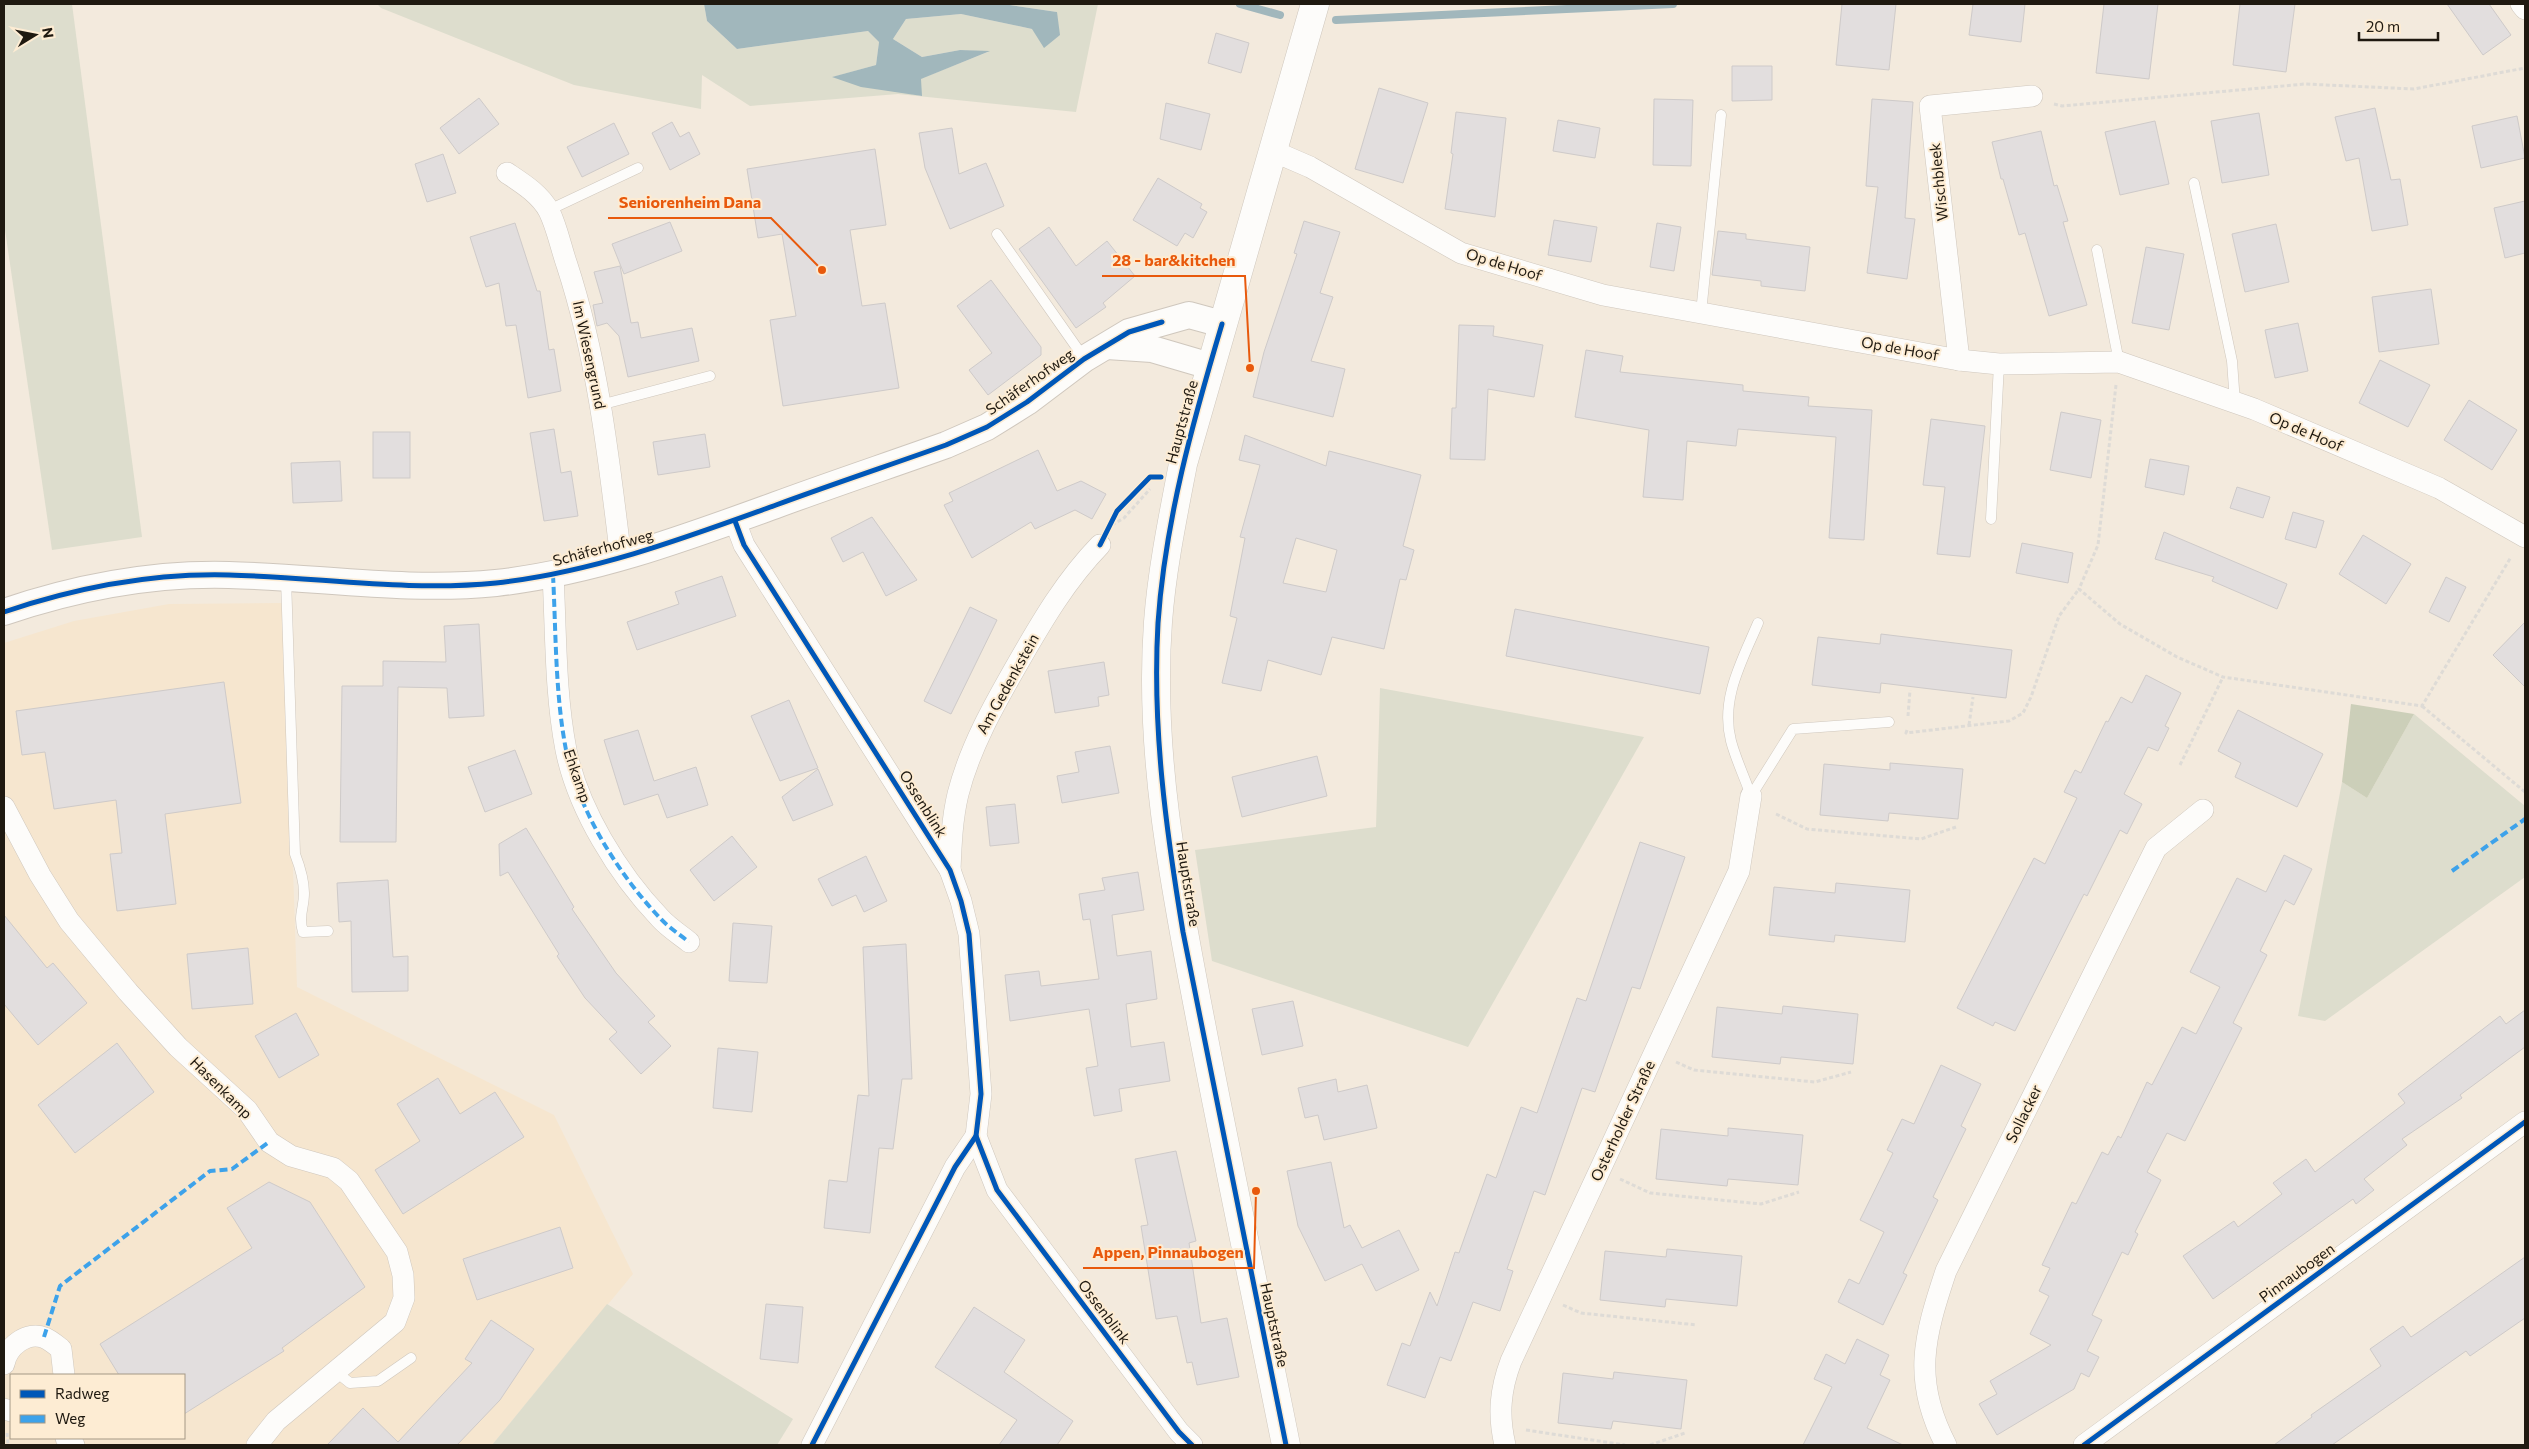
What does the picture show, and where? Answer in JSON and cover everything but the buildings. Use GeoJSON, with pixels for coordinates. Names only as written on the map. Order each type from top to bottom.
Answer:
{"type":"FeatureCollection","features":[{"type":"Feature","properties":{"kind":"main road","name":"Hauptstraße"},"geometry":{"type":"LineString","coordinates":[[1286,1445],[1170,855],[1161,780],[1157,699],[1160,604],[1171,524],[1183,464],[1314,4]]}},
{"type":"Feature","properties":{"kind":"street"},"geometry":{"type":"LineString","coordinates":[[2521,4],[2525,9]]}},
{"type":"Feature","properties":{"kind":"street","name":"Wischbleek"},"geometry":{"type":"LineString","coordinates":[[1959,360],[1930,106],[2032,96]]}},
{"type":"Feature","properties":{"kind":"street","name":"Op de Hoof"},"geometry":{"type":"LineString","coordinates":[[1273,151],[1310,167],[1461,253],[1604,295],[1959,360],[1999,364],[2119,362],[2235,404],[2254,409],[2439,488],[2524,536]]}},
{"type":"Feature","properties":{"kind":"street","name":"Im Wiesengrund"},"geometry":{"type":"LineString","coordinates":[[507,173],[531,189],[549,210],[586,331],[600,405],[621,559]]}},
{"type":"Feature","properties":{"kind":"street","name":"Schäferhofweg"},"geometry":{"type":"LineString","coordinates":[[4,612],[72,594],[132,582],[180,576],[227,575],[386,586],[429,586],[495,583],[552,575],[621,559],[735,521],[946,445],[987,427],[1028,402],[1095,352],[1129,332],[1189,315],[1222,324]]}},
{"type":"Feature","properties":{"kind":"street"},"geometry":{"type":"LineString","coordinates":[[1095,352],[1152,349],[1210,366]]}},
{"type":"Feature","properties":{"kind":"street","name":"Ossenblink"},"geometry":{"type":"LineString","coordinates":[[735,521],[744,545],[950,870],[962,901],[969,934],[981,1094],[976,1136],[955,1167],[812,1445]]}},
{"type":"Feature","properties":{"kind":"street","name":"Am Gedenkstein"},"geometry":{"type":"LineString","coordinates":[[950,870],[953,819],[958,794],[981,727],[1057,599],[1077,569],[1100,545]]}},
{"type":"Feature","properties":{"kind":"street","name":"Ehkamp"},"geometry":{"type":"LineString","coordinates":[[552,575],[561,711],[567,751],[578,786],[594,824],[610,854],[661,919],[689,942]]}},
{"type":"Feature","properties":{"kind":"street","name":"Osterholder Straße"},"geometry":{"type":"LineString","coordinates":[[1505,1445],[1500,1405],[1503,1382],[1511,1361],[1739,871],[1751,796]]}},
{"type":"Feature","properties":{"kind":"street","name":"Hasenkamp"},"geometry":{"type":"LineString","coordinates":[[4,807],[40,874],[69,920],[128,992],[178,1047],[247,1110],[269,1142],[291,1156],[333,1168],[349,1181],[397,1252],[403,1275],[404,1298],[395,1322],[276,1421],[256,1445]]}},
{"type":"Feature","properties":{"kind":"street","name":"Sollacker"},"geometry":{"type":"LineString","coordinates":[[1946,1445],[1930,1407],[1924,1382],[1929,1323],[1946,1271],[2156,848],[2203,810]]}},
{"type":"Feature","properties":{"kind":"street","name":"Pinnaubogen"},"geometry":{"type":"LineString","coordinates":[[2084,1445],[2525,1122]]}},
{"type":"Feature","properties":{"kind":"street","name":"Ossenblink"},"geometry":{"type":"LineString","coordinates":[[976,1136],[997,1190],[1179,1432],[1192,1445]]}},
{"type":"Feature","properties":{"kind":"street"},"geometry":{"type":"LineString","coordinates":[[4,1364],[14,1344],[30,1336],[44,1337],[61,1349],[64,1374]]}},
{"type":"Feature","properties":{"kind":"lane"},"geometry":{"type":"LineString","coordinates":[[1701,313],[1721,115]]}},
{"type":"Feature","properties":{"kind":"lane"},"geometry":{"type":"LineString","coordinates":[[549,210],[638,168]]}},
{"type":"Feature","properties":{"kind":"lane"},"geometry":{"type":"LineString","coordinates":[[2194,183],[2232,361],[2235,404]]}},
{"type":"Feature","properties":{"kind":"lane"},"geometry":{"type":"LineString","coordinates":[[996,234],[1095,352]]}},
{"type":"Feature","properties":{"kind":"lane"},"geometry":{"type":"LineString","coordinates":[[2097,250],[2119,362]]}},
{"type":"Feature","properties":{"kind":"lane"},"geometry":{"type":"LineString","coordinates":[[1991,519],[1999,364]]}},
{"type":"Feature","properties":{"kind":"lane"},"geometry":{"type":"LineString","coordinates":[[600,405],[710,376]]}},
{"type":"Feature","properties":{"kind":"lane"},"geometry":{"type":"LineString","coordinates":[[286,578],[295,854],[301,872],[304,894],[299,918],[302,932],[328,932]]}},
{"type":"Feature","properties":{"kind":"lane"},"geometry":{"type":"LineString","coordinates":[[1751,796],[1731,741],[1729,702],[1732,683],[1758,623]]}},
{"type":"Feature","properties":{"kind":"lane"},"geometry":{"type":"LineString","coordinates":[[1751,796],[1793,729],[1889,722]]}},
{"type":"Feature","properties":{"kind":"lane"},"geometry":{"type":"LineString","coordinates":[[335,1371],[350,1383],[378,1381],[411,1358]]}},
{"type":"Feature","properties":{"kind":"path"},"geometry":{"type":"LineString","coordinates":[[2032,96],[2062,106],[2305,84],[2414,89],[2525,68]]}},
{"type":"Feature","properties":{"kind":"path"},"geometry":{"type":"LineString","coordinates":[[1910,690],[1906,733],[2009,721],[2023,713],[2031,697],[2059,616],[2079,589],[2098,545],[2119,362]]}},
{"type":"Feature","properties":{"kind":"path"},"geometry":{"type":"LineString","coordinates":[[1112,525],[1124,518],[1146,492]]}},
{"type":"Feature","properties":{"kind":"path"},"geometry":{"type":"LineString","coordinates":[[2422,706],[2524,536]]}},
{"type":"Feature","properties":{"kind":"path"},"geometry":{"type":"LineString","coordinates":[[2079,589],[2120,624],[2177,657],[2223,677],[2422,706],[2525,792]]}},
{"type":"Feature","properties":{"kind":"path"},"geometry":{"type":"LineString","coordinates":[[2180,765],[2223,677]]}},
{"type":"Feature","properties":{"kind":"path"},"geometry":{"type":"LineString","coordinates":[[1969,725],[1973,697]]}},
{"type":"Feature","properties":{"kind":"path"},"geometry":{"type":"LineString","coordinates":[[1776,814],[1807,828],[1921,839],[1956,827]]}},
{"type":"Feature","properties":{"kind":"path"},"geometry":{"type":"LineString","coordinates":[[1667,1058],[1694,1070],[1815,1082],[1852,1072]]}},
{"type":"Feature","properties":{"kind":"path"},"geometry":{"type":"LineString","coordinates":[[1612,1175],[1650,1194],[1762,1204],[1799,1192]]}},
{"type":"Feature","properties":{"kind":"path"},"geometry":{"type":"LineString","coordinates":[[1555,1301],[1581,1313],[1697,1325]]}},
{"type":"Feature","properties":{"kind":"path"},"geometry":{"type":"LineString","coordinates":[[1525,1430],[1625,1445]]}},
{"type":"Feature","properties":{"kind":"path"},"geometry":{"type":"LineString","coordinates":[[1650,1445],[1685,1434]]}},
{"type":"Feature","properties":{"kind":"shaded area"},"geometry":{"type":"Polygon","coordinates":[[[284,603],[297,987],[554,1115],[633,1274],[492,1445],[4,1445],[4,643],[74,621],[169,604],[284,603]]]}},
{"type":"Feature","properties":{"kind":"green space"},"geometry":{"type":"Polygon","coordinates":[[[4,4],[72,4],[142,537],[52,550],[4,223],[4,4]]]}},
{"type":"Feature","properties":{"kind":"green space"},"geometry":{"type":"Polygon","coordinates":[[[377,4],[704,4],[707,21],[737,49],[868,31],[879,42],[876,65],[833,77],[921,96],[920,79],[988,52],[960,50],[922,57],[893,39],[906,19],[961,14],[1032,29],[1057,12],[1003,4],[1098,4],[1076,112],[898,94],[750,106],[702,75],[701,109],[574,85],[381,8],[377,4]]]}},
{"type":"Feature","properties":{"kind":"green space"},"geometry":{"type":"Polygon","coordinates":[[[1380,688],[1644,737],[1468,1047],[1212,961],[1195,850],[1376,827],[1380,688]]]}},
{"type":"Feature","properties":{"kind":"green space"},"geometry":{"type":"Polygon","coordinates":[[[2351,704],[2414,714],[2367,798],[2342,782],[2351,704]]]}},
{"type":"Feature","properties":{"kind":"green space"},"geometry":{"type":"Polygon","coordinates":[[[2414,714],[2525,806],[2525,877],[2325,1021],[2298,1016],[2342,782],[2367,798],[2414,714]]]}},
{"type":"Feature","properties":{"kind":"green space"},"geometry":{"type":"Polygon","coordinates":[[[607,1304],[793,1419],[777,1445],[492,1445],[607,1304]]]}},
{"type":"Feature","properties":{"kind":"water"},"geometry":{"type":"Polygon","coordinates":[[[704,4],[1003,4],[1057,12],[1060,35],[1044,48],[1032,29],[961,14],[906,19],[893,39],[922,57],[960,50],[990,51],[921,79],[922,96],[861,87],[832,77],[876,65],[879,42],[868,31],[737,49],[707,21],[704,4]]]}},
{"type":"Feature","properties":{"kind":"waterway"},"geometry":{"type":"LineString","coordinates":[[1240,4],[1280,15]]}},
{"type":"Feature","properties":{"kind":"waterway"},"geometry":{"type":"LineString","coordinates":[[1336,20],[1673,4]]}},
{"type":"Feature","properties":{"kind":"marked path"},"geometry":{"type":"LineString","coordinates":[[553,575],[562,728],[566,750],[580,795],[602,840],[629,881],[644,901],[663,921],[689,942]]}},
{"type":"Feature","properties":{"kind":"marked path"},"geometry":{"type":"LineString","coordinates":[[2452,871],[2525,819]]}},
{"type":"Feature","properties":{"kind":"marked path"},"geometry":{"type":"LineString","coordinates":[[44,1337],[60,1286],[210,1171],[232,1169],[269,1142]]}},
{"type":"Feature","properties":{"kind":"cycle path"},"geometry":{"type":"LineString","coordinates":[[4,612],[87,589],[172,577],[229,575],[395,585],[462,585],[532,578],[604,562],[708,530],[946,445],[987,427],[1027,402],[1084,359],[1129,332],[1162,322]]}},
{"type":"Feature","properties":{"kind":"cycle path"},"geometry":{"type":"LineString","coordinates":[[1222,324],[1191,434],[1167,547],[1158,623],[1157,701],[1159,740],[1166,817],[1183,932],[1286,1445]]}},
{"type":"Feature","properties":{"kind":"cycle path"},"geometry":{"type":"LineString","coordinates":[[1100,545],[1117,511],[1150,477],[1161,477]]}},
{"type":"Feature","properties":{"kind":"cycle path"},"geometry":{"type":"LineString","coordinates":[[735,521],[744,545],[950,870],[961,901],[969,934],[981,1094],[976,1136],[997,1190],[1179,1432],[1192,1445]]}},
{"type":"Feature","properties":{"kind":"cycle path"},"geometry":{"type":"LineString","coordinates":[[2084,1445],[2525,1122]]}},
{"type":"Feature","properties":{"kind":"cycle path"},"geometry":{"type":"LineString","coordinates":[[812,1445],[955,1167],[976,1136]]}},
{"type":"Feature","properties":{"kind":"place","name":"Seniorenheim Dana"},"geometry":{"type":"Point","coordinates":[822,270]}},
{"type":"Feature","properties":{"kind":"place","name":"28 - bar&kitchen"},"geometry":{"type":"Point","coordinates":[1250,368]}},
{"type":"Feature","properties":{"kind":"place","name":"Appen, Pinnaubogen"},"geometry":{"type":"Point","coordinates":[1256,1191]}}]}
